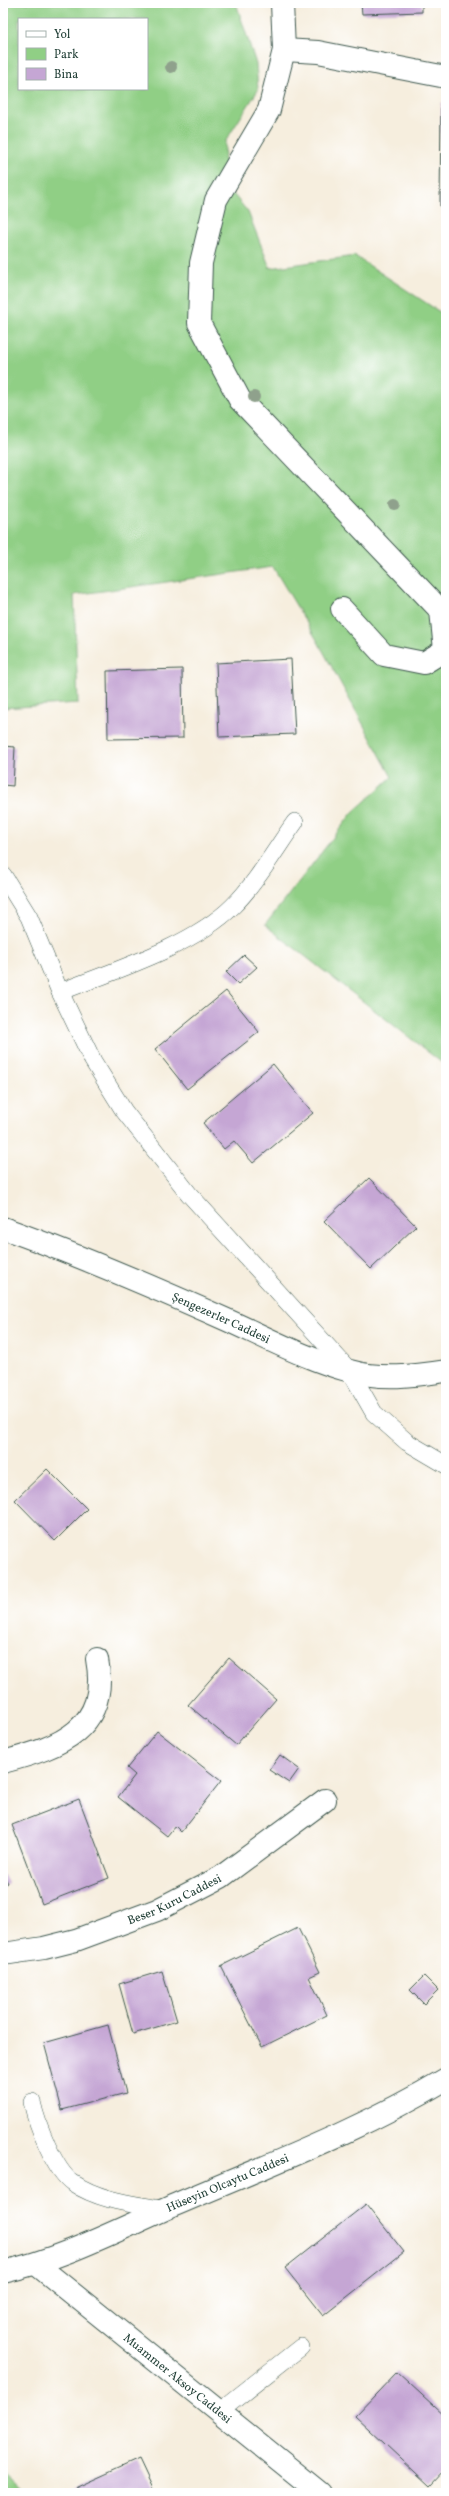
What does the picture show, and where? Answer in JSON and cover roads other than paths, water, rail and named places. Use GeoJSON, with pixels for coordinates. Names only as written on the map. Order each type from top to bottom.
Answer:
{"type":"FeatureCollection","features":[{"type":"Feature","properties":{"kind":"street"},"geometry":{"type":"LineString","coordinates":[[282,3],[284,50],[269,110],[216,200],[201,263],[199,323],[240,400],[441,611],[444,650],[424,663],[384,655],[342,609]]}},
{"type":"Feature","properties":{"kind":"street"},"geometry":{"type":"LineString","coordinates":[[284,50],[318,52],[446,77]]}},
{"type":"Feature","properties":{"kind":"street","name":"Şengezerler Caddesi"},"geometry":{"type":"LineString","coordinates":[[3,1228],[145,1284],[311,1357],[350,1372],[377,1376],[416,1376],[446,1372]]}},
{"type":"Feature","properties":{"kind":"street"},"geometry":{"type":"LineString","coordinates":[[3,1762],[39,1753],[62,1742],[85,1725],[94,1710],[99,1693],[100,1677],[97,1659]]}},
{"type":"Feature","properties":{"kind":"street","name":"Beser Kuru Caddesi"},"geometry":{"type":"LineString","coordinates":[[3,1954],[44,1948],[76,1940],[157,1910],[221,1877],[325,1800]]}},
{"type":"Feature","properties":{"kind":"street","name":"Hüseyin Olcaytu Caddesi"},"geometry":{"type":"LineString","coordinates":[[3,2272],[36,2264],[103,2239],[165,2210],[368,2121],[446,2079]]}},
{"type":"Feature","properties":{"kind":"street","name":"Muammer Aksoy Caddesi"},"geometry":{"type":"LineString","coordinates":[[36,2264],[320,2493]]}},
{"type":"Feature","properties":{"kind":"lane"},"geometry":{"type":"LineString","coordinates":[[60,992],[142,959],[214,922],[234,905],[295,822]]}},
{"type":"Feature","properties":{"kind":"lane"},"geometry":{"type":"LineString","coordinates":[[3,875],[29,917],[60,992],[93,1061],[124,1111],[189,1194],[350,1372],[374,1413],[407,1442],[446,1465]]}},
{"type":"Feature","properties":{"kind":"lane"},"geometry":{"type":"LineString","coordinates":[[32,2102],[45,2142],[72,2183],[96,2194],[120,2202],[165,2210]]}},
{"type":"Feature","properties":{"kind":"lane"},"geometry":{"type":"LineString","coordinates":[[219,2412],[301,2347]]}}]}
